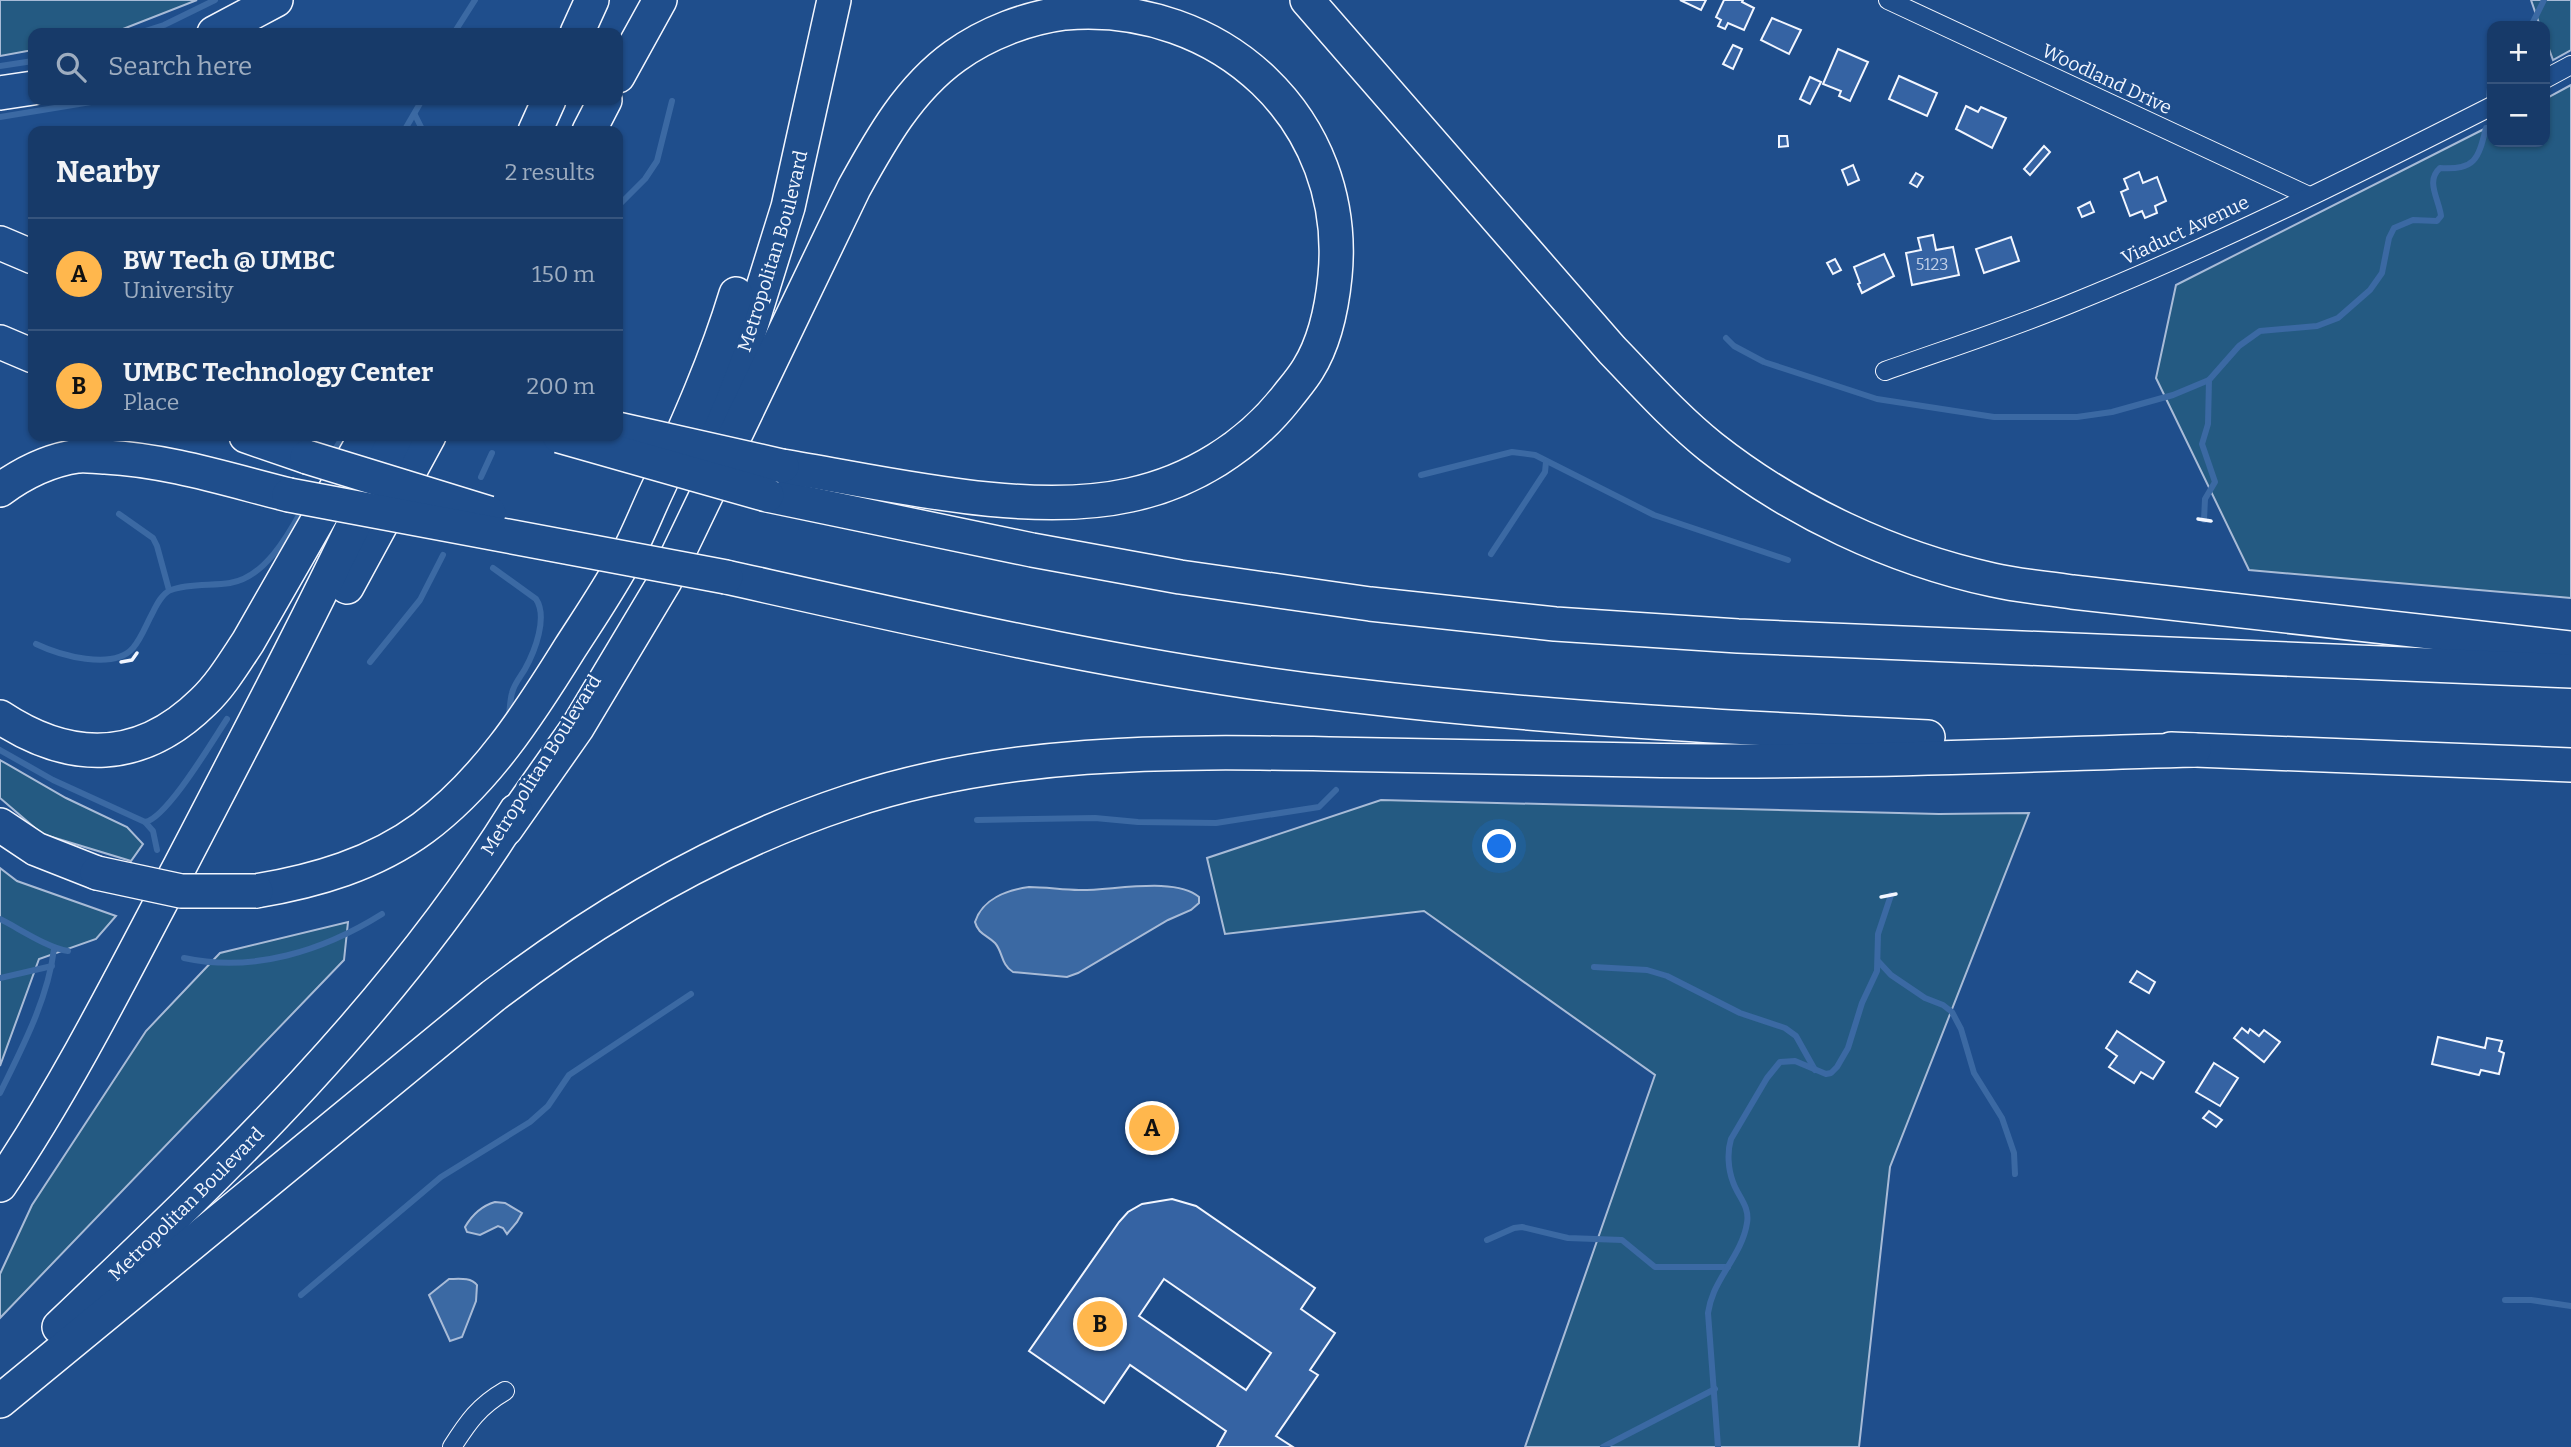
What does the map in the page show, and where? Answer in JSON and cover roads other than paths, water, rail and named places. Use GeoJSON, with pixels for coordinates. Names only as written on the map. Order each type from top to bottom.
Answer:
{"type":"FeatureCollection","features":[{"type":"Feature","properties":{"kind":"highway"},"geometry":{"type":"LineString","coordinates":[[223,28],[275,0]]}},
{"type":"Feature","properties":{"kind":"highway"},"geometry":{"type":"LineString","coordinates":[[579,28],[592,0]]}},
{"type":"Feature","properties":{"kind":"highway"},"geometry":{"type":"LineString","coordinates":[[623,67],[660,0]]}},
{"type":"Feature","properties":{"kind":"highway"},"geometry":{"type":"LineString","coordinates":[[0,825],[36,849],[97,873],[181,891],[256,891],[293,885],[341,871],[385,852],[422,828],[457,799],[492,762],[535,705],[623,562],[678,445],[724,334],[765,201],[820,0]]}},
{"type":"Feature","properties":{"kind":"highway","name":"Metropolitan Boulevard"},"geometry":{"type":"LineString","coordinates":[[0,1384],[191,1202],[281,1111],[374,1007],[506,829],[571,725],[651,574],[706,457],[746,342],[788,207],[834,0]]}},
{"type":"Feature","properties":{"kind":"highway"},"geometry":{"type":"LineString","coordinates":[[1307,0],[1612,350],[1661,401],[1710,446],[1758,481],[1858,536],[1926,563],[1994,581],[2571,648]]}},
{"type":"Feature","properties":{"kind":"highway"},"geometry":{"type":"LineString","coordinates":[[1321,0],[1421,129]]}},
{"type":"Feature","properties":{"kind":"highway"},"geometry":{"type":"LineString","coordinates":[[506,829],[577,728],[665,581],[726,453],[854,188],[887,128],[931,77],[956,55],[1002,30],[1048,15],[1095,10],[1143,14],[1196,32],[1236,54],[1277,90],[1306,131],[1323,170],[1334,210],[1337,253],[1333,294],[1325,331],[1309,368],[1283,402],[1251,436],[1216,460],[1178,480],[1131,495],[1087,502],[1032,502],[955,495],[782,466],[726,453],[623,430]]}},
{"type":"Feature","properties":{"kind":"highway"},"geometry":{"type":"LineString","coordinates":[[0,93],[28,89]]}},
{"type":"Feature","properties":{"kind":"highway"},"geometry":{"type":"LineString","coordinates":[[592,126],[602,105]]}},
{"type":"Feature","properties":{"kind":"highway"},"geometry":{"type":"LineString","coordinates":[[0,243],[28,255]]}},
{"type":"Feature","properties":{"kind":"highway"},"geometry":{"type":"LineString","coordinates":[[0,342],[28,354]]}},
{"type":"Feature","properties":{"kind":"highway"},"geometry":{"type":"LineString","coordinates":[[261,441],[512,519],[726,577]]}},
{"type":"Feature","properties":{"kind":"highway"},"geometry":{"type":"LineString","coordinates":[[0,717],[35,738],[55,746],[85,752],[118,750],[148,740],[176,725],[204,702],[227,674],[363,441]]}},
{"type":"Feature","properties":{"kind":"highway"},"geometry":{"type":"LineString","coordinates":[[128,965],[273,688],[394,441]]}},
{"type":"Feature","properties":{"kind":"highway"},"geometry":{"type":"LineString","coordinates":[[0,1185],[59,1090],[128,965],[376,536],[426,441]]}},
{"type":"Feature","properties":{"kind":"highway"},"geometry":{"type":"LineString","coordinates":[[577,441],[767,495],[1032,550],[1180,577],[1370,604],[1555,624],[1738,636],[2571,671]]}},
{"type":"Feature","properties":{"kind":"highway"},"geometry":{"type":"LineString","coordinates":[[0,490],[16,478],[47,464],[79,456],[122,458],[161,464],[289,495],[726,577],[1005,639],[1160,667],[1347,695],[1533,714],[1709,727],[2571,765]]}},
{"type":"Feature","properties":{"kind":"highway"},"geometry":{"type":"LineString","coordinates":[[0,1401],[546,956],[657,886],[724,850],[850,801],[912,784],[993,767],[1091,756],[1186,751],[1745,762],[2194,750]]}},
{"type":"Feature","properties":{"kind":"street","name":"Woodland Drive"},"geometry":{"type":"LineString","coordinates":[[1888,0],[2309,196]]}},
{"type":"Feature","properties":{"kind":"street"},"geometry":{"type":"LineString","coordinates":[[2550,76],[2571,65]]}},
{"type":"Feature","properties":{"kind":"street","name":"Viaduct Avenue"},"geometry":{"type":"LineString","coordinates":[[1885,371],[2150,271],[2487,108]]}},
{"type":"Feature","properties":{"kind":"street"},"geometry":{"type":"LineString","coordinates":[[452,1447],[469,1421],[486,1402],[505,1391]]}},
{"type":"Feature","properties":{"kind":"waterway"},"geometry":{"type":"LineString","coordinates":[[155,28],[215,0]]}},
{"type":"Feature","properties":{"kind":"waterway"},"geometry":{"type":"LineString","coordinates":[[457,28],[475,0]]}},
{"type":"Feature","properties":{"kind":"waterway"},"geometry":{"type":"LineString","coordinates":[[2534,21],[2544,0]]}},
{"type":"Feature","properties":{"kind":"waterway"},"geometry":{"type":"LineString","coordinates":[[0,66],[28,62]]}},
{"type":"Feature","properties":{"kind":"waterway"},"geometry":{"type":"LineString","coordinates":[[623,201],[645,179],[657,161],[672,101]]}},
{"type":"Feature","properties":{"kind":"waterway"},"geometry":{"type":"LineString","coordinates":[[0,117],[73,105]]}},
{"type":"Feature","properties":{"kind":"waterway"},"geometry":{"type":"LineString","coordinates":[[407,126],[419,105]]}},
{"type":"Feature","properties":{"kind":"waterway"},"geometry":{"type":"LineString","coordinates":[[415,115],[420,126]]}},
{"type":"Feature","properties":{"kind":"waterway"},"geometry":{"type":"LineString","coordinates":[[1726,338],[1734,346],[1764,362],[1877,399],[1994,417],[2077,417],[2112,412],[2173,395],[2209,380],[2239,346],[2260,331],[2317,326],[2338,318],[2370,290],[2382,273],[2389,238],[2394,228],[2413,220],[2437,221],[2441,216],[2433,184],[2436,173],[2440,168],[2461,167],[2473,161],[2486,128]]}},
{"type":"Feature","properties":{"kind":"waterway"},"geometry":{"type":"LineString","coordinates":[[2204,520],[2205,499],[2215,482],[2202,444],[2208,424],[2209,380]]}},
{"type":"Feature","properties":{"kind":"waterway"},"geometry":{"type":"LineString","coordinates":[[332,455],[340,441]]}},
{"type":"Feature","properties":{"kind":"waterway"},"geometry":{"type":"LineString","coordinates":[[1421,475],[1512,452],[1535,455],[1654,515],[1788,560]]}},
{"type":"Feature","properties":{"kind":"waterway"},"geometry":{"type":"LineString","coordinates":[[481,477],[492,453]]}},
{"type":"Feature","properties":{"kind":"waterway"},"geometry":{"type":"LineString","coordinates":[[1491,554],[1545,472],[1546,462]]}},
{"type":"Feature","properties":{"kind":"waterway"},"geometry":{"type":"LineString","coordinates":[[36,644],[86,659],[113,659],[124,655],[136,644],[165,594],[185,586],[230,583],[254,573],[274,554],[303,508]]}},
{"type":"Feature","properties":{"kind":"waterway"},"geometry":{"type":"LineString","coordinates":[[119,514],[153,538],[169,590]]}},
{"type":"Feature","properties":{"kind":"waterway"},"geometry":{"type":"LineString","coordinates":[[370,662],[420,600],[443,555]]}},
{"type":"Feature","properties":{"kind":"waterway"},"geometry":{"type":"LineString","coordinates":[[493,568],[536,599],[541,615],[536,644],[513,690],[509,715]]}},
{"type":"Feature","properties":{"kind":"waterway"},"geometry":{"type":"LineString","coordinates":[[145,822],[154,817],[177,793],[227,719]]}},
{"type":"Feature","properties":{"kind":"waterway"},"geometry":{"type":"LineString","coordinates":[[0,750],[53,780],[145,822],[153,831],[157,850]]}},
{"type":"Feature","properties":{"kind":"waterway"},"geometry":{"type":"LineString","coordinates":[[977,820],[1095,818],[1138,822],[1216,823],[1319,807],[1336,790]]}},
{"type":"Feature","properties":{"kind":"waterway"},"geometry":{"type":"LineString","coordinates":[[1718,1447],[1708,1313],[1718,1283],[1742,1242],[1747,1223],[1745,1207],[1730,1172],[1731,1139],[1767,1078],[1780,1062],[1795,1061],[1826,1074],[1837,1067],[1848,1048],[1862,1003],[1877,971],[1878,934],[1891,895]]}},
{"type":"Feature","properties":{"kind":"waterway"},"geometry":{"type":"LineString","coordinates":[[184,958],[236,963],[287,956],[336,939],[382,914]]}},
{"type":"Feature","properties":{"kind":"waterway"},"geometry":{"type":"LineString","coordinates":[[0,919],[43,942],[68,951]]}},
{"type":"Feature","properties":{"kind":"waterway"},"geometry":{"type":"LineString","coordinates":[[0,1093],[40,1005],[54,949]]}},
{"type":"Feature","properties":{"kind":"waterway"},"geometry":{"type":"LineString","coordinates":[[1878,961],[1891,975],[1952,1012],[1961,1029],[1974,1073],[2002,1118],[2014,1153],[2015,1174]]}},
{"type":"Feature","properties":{"kind":"waterway"},"geometry":{"type":"LineString","coordinates":[[0,978],[52,966]]}},
{"type":"Feature","properties":{"kind":"waterway"},"geometry":{"type":"LineString","coordinates":[[1594,967],[1647,970],[1667,976],[1740,1013],[1785,1028],[1796,1036],[1815,1070]]}},
{"type":"Feature","properties":{"kind":"waterway"},"geometry":{"type":"LineString","coordinates":[[301,1295],[441,1177],[530,1122],[548,1106],[569,1075],[691,994]]}},
{"type":"Feature","properties":{"kind":"waterway"},"geometry":{"type":"LineString","coordinates":[[1487,1240],[1522,1227],[1568,1238],[1622,1240],[1655,1267],[1728,1267]]}},
{"type":"Feature","properties":{"kind":"waterway"},"geometry":{"type":"LineString","coordinates":[[2505,1300],[2531,1300],[2571,1306]]}},
{"type":"Feature","properties":{"kind":"waterway"},"geometry":{"type":"LineString","coordinates":[[1603,1447],[1715,1389]]}},
{"type":"Feature","properties":{"kind":"place","name":"BW Tech @ UMBC"},"geometry":{"type":"Point","coordinates":[1152,1128]}},
{"type":"Feature","properties":{"kind":"place","name":"UMBC Technology Center"},"geometry":{"type":"Point","coordinates":[1100,1324]}}]}
